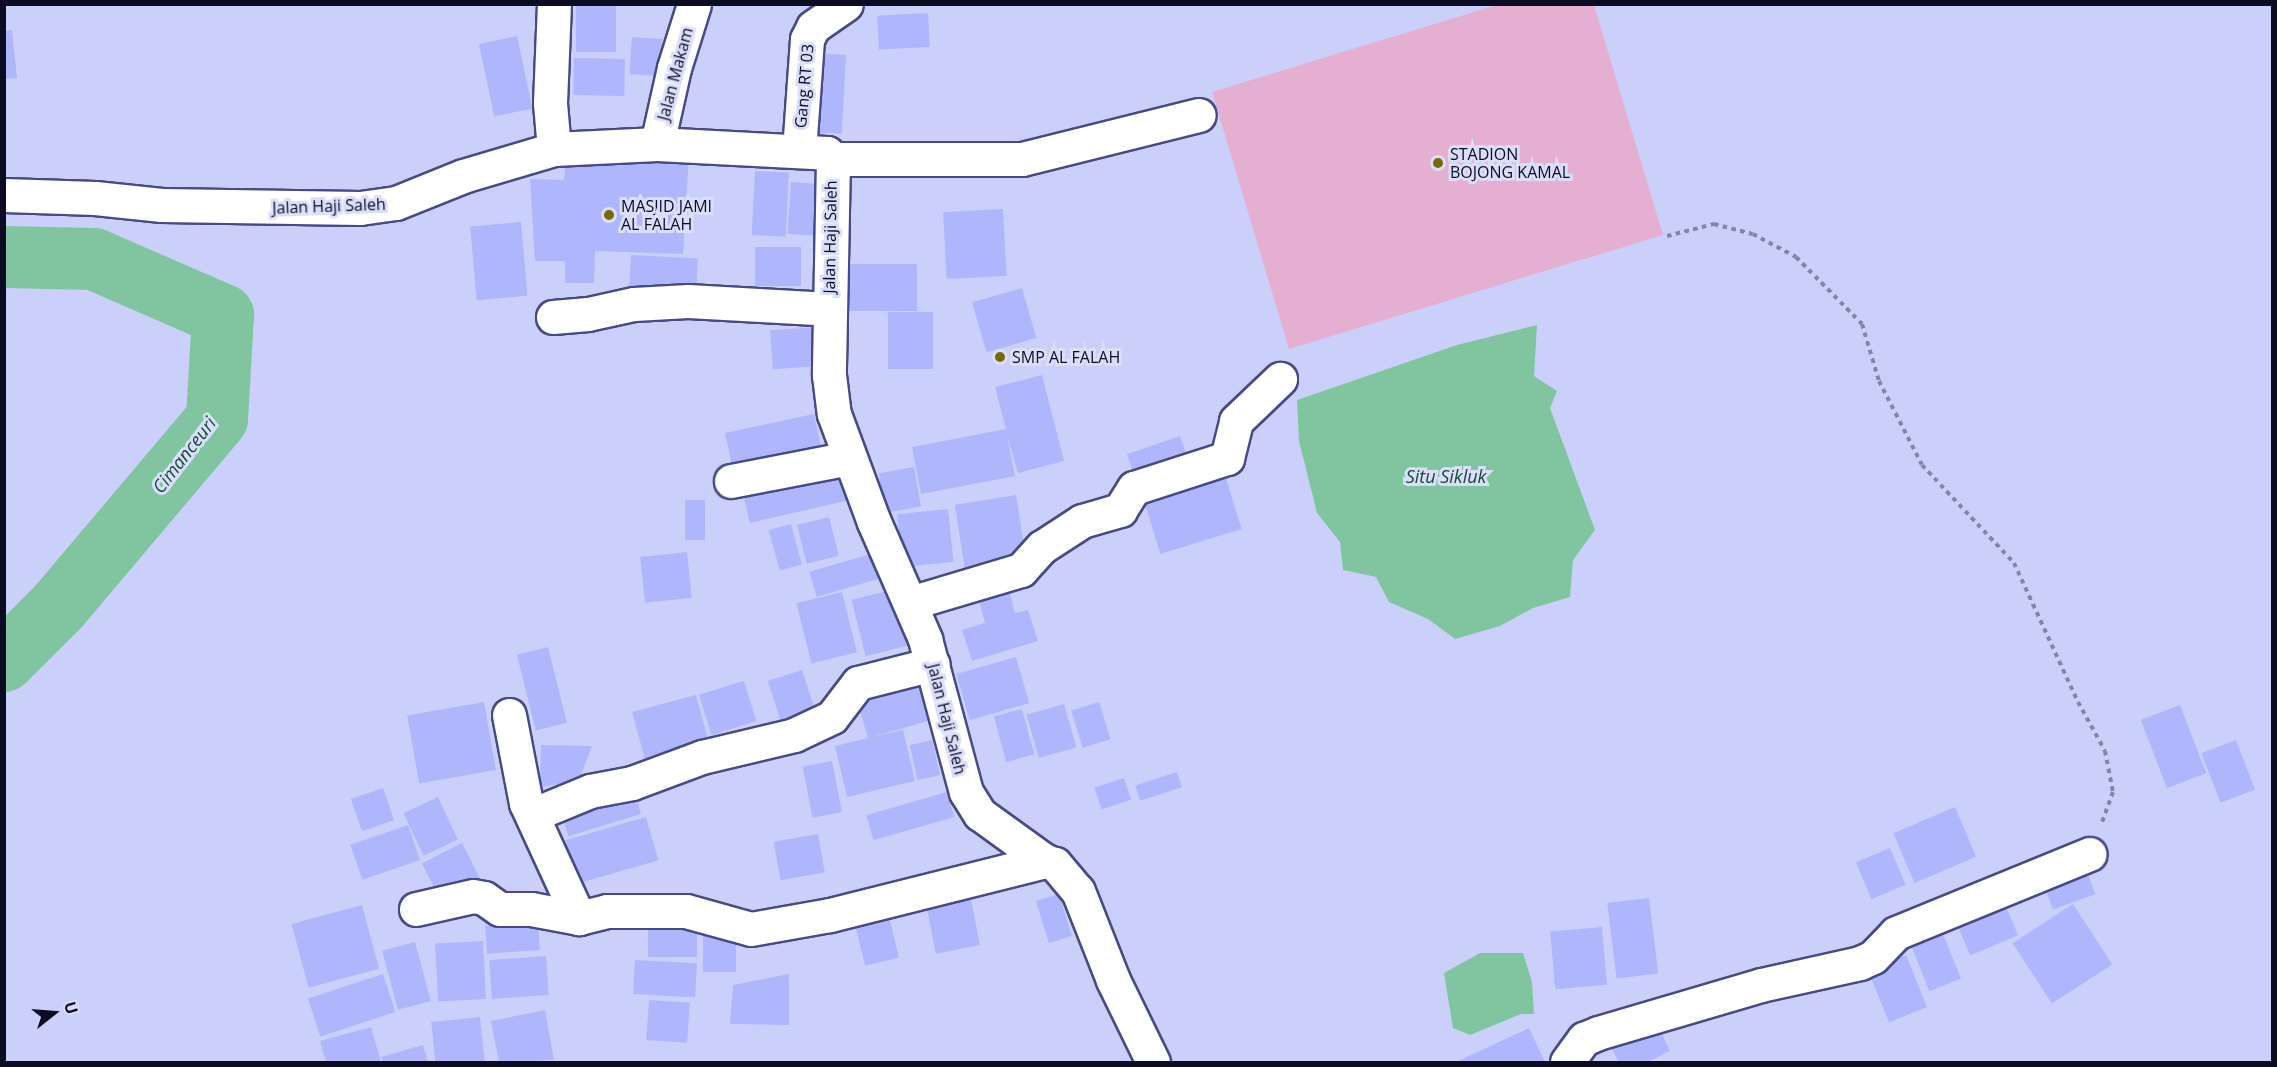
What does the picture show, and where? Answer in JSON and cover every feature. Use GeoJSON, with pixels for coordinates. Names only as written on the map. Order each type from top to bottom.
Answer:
{"type":"FeatureCollection","features":[{"type":"Feature","properties":{"kind":"street"},"geometry":{"type":"LineString","coordinates":[[554,4],[550,93],[554,149]]}},
{"type":"Feature","properties":{"kind":"street","name":"Jalan Makam"},"geometry":{"type":"LineString","coordinates":[[657,144],[674,68],[694,4]]}},
{"type":"Feature","properties":{"kind":"street","name":"Gang RT 03"},"geometry":{"type":"LineString","coordinates":[[799,151],[807,39],[813,27],[846,4]]}},
{"type":"Feature","properties":{"kind":"street"},"geometry":{"type":"LineString","coordinates":[[833,159],[1022,159],[1199,115]]}},
{"type":"Feature","properties":{"kind":"street","name":"Jalan Haji Saleh"},"geometry":{"type":"LineString","coordinates":[[4,195],[95,198],[162,205],[360,208],[396,203],[463,176],[554,149],[657,144],[827,153],[833,159],[829,375],[834,414],[849,458],[933,664],[966,792],[980,814],[1045,861],[1055,864],[1078,891],[1113,980],[1153,1062]]}},
{"type":"Feature","properties":{"kind":"street"},"geometry":{"type":"LineString","coordinates":[[553,317],[588,314],[634,304],[688,301],[829,309]]}},
{"type":"Feature","properties":{"kind":"street"},"geometry":{"type":"LineString","coordinates":[[910,603],[1021,570],[1042,547],[1082,521],[1120,510],[1134,488],[1227,458],[1236,421],[1280,379]]}},
{"type":"Feature","properties":{"kind":"street"},"geometry":{"type":"LineString","coordinates":[[731,481],[849,458]]}},
{"type":"Feature","properties":{"kind":"street"},"geometry":{"type":"LineString","coordinates":[[532,815],[590,791],[632,783],[702,757],[794,735],[832,717],[858,683],[933,664]]}},
{"type":"Feature","properties":{"kind":"street"},"geometry":{"type":"LineString","coordinates":[[509,715],[526,803],[579,918]]}},
{"type":"Feature","properties":{"kind":"street"},"geometry":{"type":"LineString","coordinates":[[1567,1062],[1584,1039],[1598,1033],[1761,985],[1860,963],[1873,957],[1896,933],[2090,854]]}},
{"type":"Feature","properties":{"kind":"street"},"geometry":{"type":"LineString","coordinates":[[416,909],[473,896],[484,898],[500,909],[531,909],[579,918],[607,911],[678,910],[751,929],[830,915],[1045,861]]}},
{"type":"Feature","properties":{"kind":"path"},"geometry":{"type":"LineString","coordinates":[[1667,236],[1714,224],[1753,234],[1796,257],[1862,324],[1879,381],[1922,465],[2014,563],[2078,702],[2105,751],[2113,792],[2090,854]]}},
{"type":"Feature","properties":{"kind":"shaded area","name":"STADION BOJONG KAMAL"},"geometry":{"type":"Polygon","coordinates":[[[1500,4],[1594,5],[1663,235],[1289,349],[1212,92],[1500,4]]]}},
{"type":"Feature","properties":{"kind":"water","name":"Situ Sikluk"},"geometry":{"type":"Polygon","coordinates":[[[1537,325],[1534,376],[1557,391],[1550,408],[1595,530],[1573,560],[1570,597],[1533,608],[1500,626],[1455,639],[1428,619],[1389,602],[1376,577],[1343,570],[1340,542],[1317,513],[1299,441],[1297,400],[1457,345],[1537,325]]]}},
{"type":"Feature","properties":{"kind":"water"},"geometry":{"type":"Polygon","coordinates":[[[1480,953],[1523,953],[1532,982],[1534,1014],[1521,1014],[1470,1035],[1453,1028],[1444,973],[1480,953]]]}},
{"type":"Feature","properties":{"kind":"building"},"geometry":{"type":"Polygon","coordinates":[[[576,4],[616,4],[616,52],[576,52],[576,4]]]}},
{"type":"Feature","properties":{"kind":"building"},"geometry":{"type":"Polygon","coordinates":[[[928,13],[930,47],[879,50],[877,16],[928,13]]]}},
{"type":"Feature","properties":{"kind":"building"},"geometry":{"type":"Polygon","coordinates":[[[12,30],[17,78],[4,79],[4,31],[12,30]]]}},
{"type":"Feature","properties":{"kind":"building"},"geometry":{"type":"Polygon","coordinates":[[[517,36],[532,108],[494,116],[479,44],[517,36]]]}},
{"type":"Feature","properties":{"kind":"building"},"geometry":{"type":"Polygon","coordinates":[[[632,37],[662,39],[659,76],[629,74],[632,37]]]}},
{"type":"Feature","properties":{"kind":"building"},"geometry":{"type":"Polygon","coordinates":[[[810,53],[846,55],[842,134],[806,132],[810,53]]]}},
{"type":"Feature","properties":{"kind":"building"},"geometry":{"type":"Polygon","coordinates":[[[574,58],[625,59],[624,96],[573,95],[574,58]]]}},
{"type":"Feature","properties":{"kind":"building","name":"MASJID JAMI AL FALAH"},"geometry":{"type":"Polygon","coordinates":[[[566,152],[689,154],[683,254],[595,251],[594,283],[565,283],[565,261],[535,261],[530,179],[564,180],[566,152]]]}},
{"type":"Feature","properties":{"kind":"building"},"geometry":{"type":"Polygon","coordinates":[[[755,171],[789,173],[786,237],[752,235],[755,171]]]}},
{"type":"Feature","properties":{"kind":"building"},"geometry":{"type":"Polygon","coordinates":[[[791,182],[822,184],[818,236],[787,234],[791,182]]]}},
{"type":"Feature","properties":{"kind":"building"},"geometry":{"type":"Polygon","coordinates":[[[1003,209],[1007,276],[947,279],[943,212],[1003,209]]]}},
{"type":"Feature","properties":{"kind":"building"},"geometry":{"type":"Polygon","coordinates":[[[521,222],[527,296],[477,300],[470,226],[521,222]]]}},
{"type":"Feature","properties":{"kind":"building"},"geometry":{"type":"Polygon","coordinates":[[[755,247],[801,247],[801,286],[755,286],[755,247]]]}},
{"type":"Feature","properties":{"kind":"building"},"geometry":{"type":"Polygon","coordinates":[[[631,255],[698,259],[696,289],[629,286],[631,255]]]}},
{"type":"Feature","properties":{"kind":"building"},"geometry":{"type":"Polygon","coordinates":[[[850,264],[917,264],[917,311],[850,311],[850,264]]]}},
{"type":"Feature","properties":{"kind":"building"},"geometry":{"type":"Polygon","coordinates":[[[1022,288],[1036,338],[986,352],[972,302],[1022,288]]]}},
{"type":"Feature","properties":{"kind":"building"},"geometry":{"type":"Polygon","coordinates":[[[888,312],[933,312],[933,369],[888,369],[888,312]]]}},
{"type":"Feature","properties":{"kind":"building"},"geometry":{"type":"Polygon","coordinates":[[[818,327],[821,366],[773,369],[770,330],[818,327]]]}},
{"type":"Feature","properties":{"kind":"building"},"geometry":{"type":"Polygon","coordinates":[[[1042,375],[1064,461],[1018,473],[1007,435],[1015,476],[921,494],[912,447],[1006,429],[995,387],[1042,375]]]}},
{"type":"Feature","properties":{"kind":"building"},"geometry":{"type":"Polygon","coordinates":[[[814,414],[822,451],[733,470],[725,433],[814,414]]]}},
{"type":"Feature","properties":{"kind":"building"},"geometry":{"type":"Polygon","coordinates":[[[1180,436],[1189,462],[1136,481],[1127,454],[1180,436]]]}},
{"type":"Feature","properties":{"kind":"building"},"geometry":{"type":"Polygon","coordinates":[[[1222,465],[1242,529],[1160,554],[1141,490],[1222,465]]]}},
{"type":"Feature","properties":{"kind":"building"},"geometry":{"type":"Polygon","coordinates":[[[914,467],[921,506],[885,513],[879,473],[914,467]]]}},
{"type":"Feature","properties":{"kind":"building"},"geometry":{"type":"Polygon","coordinates":[[[842,473],[848,500],[750,523],[744,496],[842,473]]]}},
{"type":"Feature","properties":{"kind":"building"},"geometry":{"type":"Polygon","coordinates":[[[1016,495],[1026,559],[965,569],[955,505],[1016,495]]]}},
{"type":"Feature","properties":{"kind":"building"},"geometry":{"type":"Polygon","coordinates":[[[685,500],[705,500],[705,540],[685,540],[685,500]]]}},
{"type":"Feature","properties":{"kind":"building"},"geometry":{"type":"Polygon","coordinates":[[[948,509],[954,562],[903,567],[897,514],[948,509]]]}},
{"type":"Feature","properties":{"kind":"building"},"geometry":{"type":"Polygon","coordinates":[[[829,517],[839,556],[807,564],[797,525],[829,517]]]}},
{"type":"Feature","properties":{"kind":"building"},"geometry":{"type":"Polygon","coordinates":[[[791,524],[802,565],[780,571],[769,530],[791,524]]]}},
{"type":"Feature","properties":{"kind":"building"},"geometry":{"type":"Polygon","coordinates":[[[687,552],[692,598],[645,603],[640,557],[687,552]]]}},
{"type":"Feature","properties":{"kind":"building"},"geometry":{"type":"Polygon","coordinates":[[[871,554],[878,579],[817,597],[809,572],[871,554]]]}},
{"type":"Feature","properties":{"kind":"building"},"geometry":{"type":"Polygon","coordinates":[[[1006,580],[1015,613],[1028,610],[1038,641],[972,661],[962,630],[985,623],[976,589],[1006,580]]]}},
{"type":"Feature","properties":{"kind":"building"},"geometry":{"type":"Polygon","coordinates":[[[899,588],[913,644],[865,656],[851,600],[899,588]]]}},
{"type":"Feature","properties":{"kind":"building"},"geometry":{"type":"Polygon","coordinates":[[[842,592],[857,652],[811,664],[796,603],[842,592]]]}},
{"type":"Feature","properties":{"kind":"building"},"geometry":{"type":"Polygon","coordinates":[[[548,647],[567,723],[536,730],[517,655],[548,647]]]}},
{"type":"Feature","properties":{"kind":"building"},"geometry":{"type":"Polygon","coordinates":[[[1016,657],[1029,703],[970,720],[956,674],[1016,657]]]}},
{"type":"Feature","properties":{"kind":"building"},"geometry":{"type":"Polygon","coordinates":[[[802,670],[816,713],[782,724],[768,681],[802,670]]]}},
{"type":"Feature","properties":{"kind":"building"},"geometry":{"type":"Polygon","coordinates":[[[921,679],[932,720],[871,737],[903,730],[915,781],[847,797],[835,746],[868,738],[856,698],[921,679]]]}},
{"type":"Feature","properties":{"kind":"building"},"geometry":{"type":"Polygon","coordinates":[[[744,681],[756,721],[711,735],[699,695],[744,681]]]}},
{"type":"Feature","properties":{"kind":"building"},"geometry":{"type":"Polygon","coordinates":[[[696,695],[709,743],[645,760],[632,712],[696,695]]]}},
{"type":"Feature","properties":{"kind":"building"},"geometry":{"type":"Polygon","coordinates":[[[484,702],[496,770],[419,783],[407,716],[484,702]]]}},
{"type":"Feature","properties":{"kind":"building"},"geometry":{"type":"Polygon","coordinates":[[[1099,702],[1110,739],[1083,748],[1071,710],[1099,702]]]}},
{"type":"Feature","properties":{"kind":"building"},"geometry":{"type":"Polygon","coordinates":[[[1064,704],[1076,747],[1039,758],[1027,715],[1064,704]]]}},
{"type":"Feature","properties":{"kind":"building"},"geometry":{"type":"Polygon","coordinates":[[[2180,705],[2206,773],[2167,788],[2141,720],[2180,705]]]}},
{"type":"Feature","properties":{"kind":"building"},"geometry":{"type":"Polygon","coordinates":[[[1022,709],[1034,754],[1006,762],[994,717],[1022,709]]]}},
{"type":"Feature","properties":{"kind":"building"},"geometry":{"type":"Polygon","coordinates":[[[932,740],[940,775],[918,780],[910,745],[932,740]]]}},
{"type":"Feature","properties":{"kind":"building"},"geometry":{"type":"Polygon","coordinates":[[[2236,740],[2255,789],[2220,803],[2201,753],[2236,740]]]}},
{"type":"Feature","properties":{"kind":"building"},"geometry":{"type":"Polygon","coordinates":[[[541,745],[592,746],[579,781],[540,787],[541,745]]]}},
{"type":"Feature","properties":{"kind":"building"},"geometry":{"type":"Polygon","coordinates":[[[832,761],[842,812],[812,818],[803,767],[832,761]]]}},
{"type":"Feature","properties":{"kind":"building"},"geometry":{"type":"Polygon","coordinates":[[[1177,772],[1182,787],[1140,801],[1135,786],[1177,772]]]}},
{"type":"Feature","properties":{"kind":"building"},"geometry":{"type":"Polygon","coordinates":[[[1124,778],[1131,800],[1102,809],[1095,788],[1124,778]]]}},
{"type":"Feature","properties":{"kind":"building"},"geometry":{"type":"Polygon","coordinates":[[[383,788],[394,820],[362,831],[351,799],[383,788]]]}},
{"type":"Feature","properties":{"kind":"building"},"geometry":{"type":"Polygon","coordinates":[[[634,791],[641,814],[568,836],[561,813],[634,791]]]}},
{"type":"Feature","properties":{"kind":"building"},"geometry":{"type":"Polygon","coordinates":[[[947,792],[954,817],[873,840],[866,815],[947,792]]]}},
{"type":"Feature","properties":{"kind":"building"},"geometry":{"type":"Polygon","coordinates":[[[438,797],[458,840],[423,856],[404,813],[438,797]]]}},
{"type":"Feature","properties":{"kind":"building"},"geometry":{"type":"Polygon","coordinates":[[[1955,807],[1976,857],[1914,883],[1893,833],[1955,807]]]}},
{"type":"Feature","properties":{"kind":"building"},"geometry":{"type":"Polygon","coordinates":[[[646,817],[658,860],[578,883],[565,840],[646,817]]]}},
{"type":"Feature","properties":{"kind":"building"},"geometry":{"type":"Polygon","coordinates":[[[408,825],[420,860],[362,880],[350,845],[408,825]]]}},
{"type":"Feature","properties":{"kind":"building"},"geometry":{"type":"Polygon","coordinates":[[[818,834],[825,872],[780,880],[774,842],[818,834]]]}},
{"type":"Feature","properties":{"kind":"building"},"geometry":{"type":"Polygon","coordinates":[[[462,843],[480,878],[440,898],[422,863],[462,843]]]}},
{"type":"Feature","properties":{"kind":"building"},"geometry":{"type":"Polygon","coordinates":[[[1890,848],[1906,885],[1872,899],[1856,862],[1890,848]]]}},
{"type":"Feature","properties":{"kind":"building"},"geometry":{"type":"Polygon","coordinates":[[[2085,866],[2095,894],[2053,910],[2043,881],[2085,866]]]}},
{"type":"Feature","properties":{"kind":"building"},"geometry":{"type":"Polygon","coordinates":[[[970,894],[980,945],[936,954],[926,903],[970,894]]]}},
{"type":"Feature","properties":{"kind":"building"},"geometry":{"type":"Polygon","coordinates":[[[1059,894],[1072,936],[1049,943],[1036,901],[1059,894]]]}},
{"type":"Feature","properties":{"kind":"building"},"geometry":{"type":"Polygon","coordinates":[[[1649,898],[1658,973],[1617,979],[1607,903],[1649,898]]]}},
{"type":"Feature","properties":{"kind":"building"},"geometry":{"type":"Polygon","coordinates":[[[2004,902],[2018,935],[1970,955],[1956,922],[2004,902]]]}},
{"type":"Feature","properties":{"kind":"building"},"geometry":{"type":"Polygon","coordinates":[[[2073,904],[2112,964],[2052,1004],[2013,943],[2073,904]]]}},
{"type":"Feature","properties":{"kind":"building"},"geometry":{"type":"Polygon","coordinates":[[[362,905],[379,969],[309,988],[291,924],[362,905]]]}},
{"type":"Feature","properties":{"kind":"building"},"geometry":{"type":"Polygon","coordinates":[[[886,905],[899,957],[865,966],[852,913],[886,905]]]}},
{"type":"Feature","properties":{"kind":"building"},"geometry":{"type":"Polygon","coordinates":[[[648,917],[697,917],[697,957],[648,957],[648,917]]]}},
{"type":"Feature","properties":{"kind":"building"},"geometry":{"type":"Polygon","coordinates":[[[538,922],[540,950],[487,954],[485,926],[538,922]]]}},
{"type":"Feature","properties":{"kind":"building"},"geometry":{"type":"Polygon","coordinates":[[[1602,927],[1607,985],[1555,989],[1550,932],[1602,927]]]}},
{"type":"Feature","properties":{"kind":"building"},"geometry":{"type":"Polygon","coordinates":[[[703,933],[736,933],[736,972],[703,972],[703,933]]]}},
{"type":"Feature","properties":{"kind":"building"},"geometry":{"type":"Polygon","coordinates":[[[1943,934],[1961,979],[1929,991],[1911,947],[1943,934]]]}},
{"type":"Feature","properties":{"kind":"building"},"geometry":{"type":"Polygon","coordinates":[[[483,941],[486,999],[438,1001],[435,944],[483,941]]]}},
{"type":"Feature","properties":{"kind":"building"},"geometry":{"type":"Polygon","coordinates":[[[415,942],[431,1001],[398,1010],[382,951],[415,942]]]}},
{"type":"Feature","properties":{"kind":"building"},"geometry":{"type":"Polygon","coordinates":[[[1906,955],[1927,1007],[1889,1022],[1868,970],[1906,955]]]}},
{"type":"Feature","properties":{"kind":"building"},"geometry":{"type":"Polygon","coordinates":[[[546,956],[549,995],[492,999],[489,960],[546,956]]]}},
{"type":"Feature","properties":{"kind":"building"},"geometry":{"type":"Polygon","coordinates":[[[635,960],[697,963],[695,997],[633,994],[635,960]]]}},
{"type":"Feature","properties":{"kind":"building"},"geometry":{"type":"Polygon","coordinates":[[[383,974],[395,1012],[320,1036],[308,998],[383,974]]]}},
{"type":"Feature","properties":{"kind":"building"},"geometry":{"type":"Polygon","coordinates":[[[789,974],[789,1025],[730,1024],[733,985],[789,974]]]}},
{"type":"Feature","properties":{"kind":"building"},"geometry":{"type":"Polygon","coordinates":[[[649,1000],[690,1003],[687,1043],[646,1040],[649,1000]]]}},
{"type":"Feature","properties":{"kind":"building"},"geometry":{"type":"Polygon","coordinates":[[[545,1010],[554,1060],[499,1062],[491,1021],[545,1010]]]}},
{"type":"Feature","properties":{"kind":"building"},"geometry":{"type":"Polygon","coordinates":[[[480,1017],[485,1062],[435,1062],[431,1022],[480,1017]]]}},
{"type":"Feature","properties":{"kind":"building"},"geometry":{"type":"Polygon","coordinates":[[[1655,1020],[1670,1051],[1648,1062],[1619,1062],[1609,1044],[1655,1020]]]}},
{"type":"Feature","properties":{"kind":"building"},"geometry":{"type":"Polygon","coordinates":[[[371,1027],[381,1062],[326,1062],[320,1041],[371,1027]]]}},
{"type":"Feature","properties":{"kind":"building"},"geometry":{"type":"Polygon","coordinates":[[[1529,1028],[1545,1062],[1456,1062],[1529,1028]]]}},
{"type":"Feature","properties":{"kind":"building"},"geometry":{"type":"Polygon","coordinates":[[[423,1045],[428,1062],[383,1062],[381,1057],[423,1045]]]}},
{"type":"Feature","properties":{"kind":"waterway","name":"Cimanceuri"},"geometry":{"type":"LineString","coordinates":[[4,257],[94,259],[223,315],[217,419],[59,606],[4,661]]}},
{"type":"Feature","properties":{"kind":"place","name":"STADION BOJONG KAMAL"},"geometry":{"type":"Point","coordinates":[1438,163]}},
{"type":"Feature","properties":{"kind":"place","name":"MASJID JAMI AL FALAH"},"geometry":{"type":"Point","coordinates":[609,215]}},
{"type":"Feature","properties":{"kind":"place","name":"SMP AL FALAH"},"geometry":{"type":"Point","coordinates":[1000,357]}}]}
